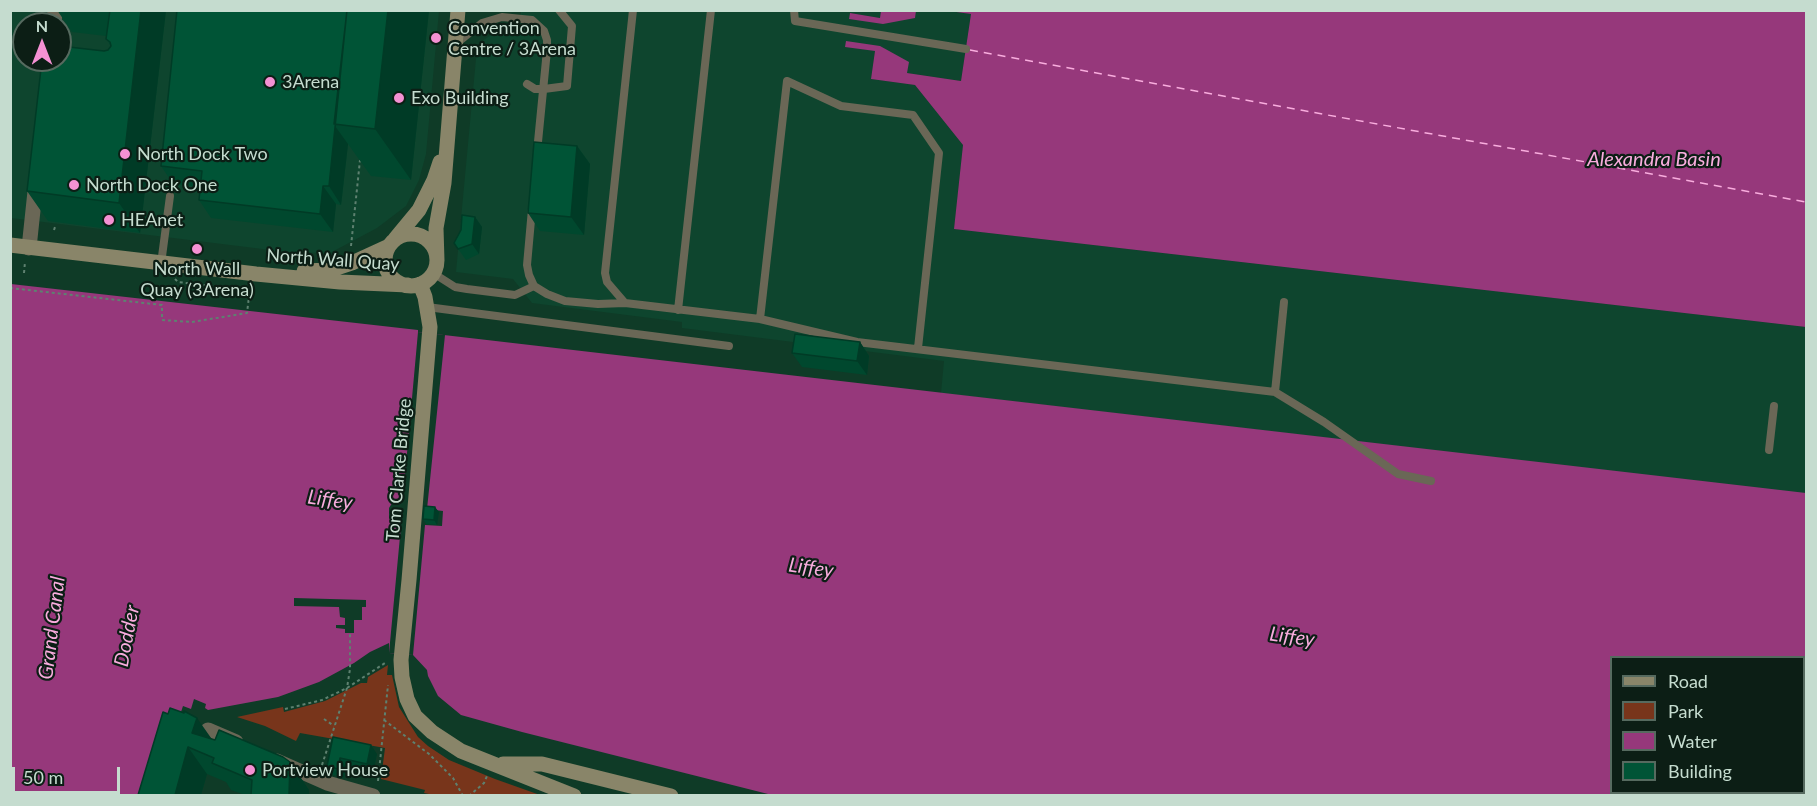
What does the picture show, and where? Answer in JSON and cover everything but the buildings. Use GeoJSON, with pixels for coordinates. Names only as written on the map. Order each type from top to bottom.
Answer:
{"type":"FeatureCollection","features":[{"type":"Feature","properties":{"kind":"main road"},"geometry":{"type":"LineString","coordinates":[[447,140],[434,180],[424,201],[391,244],[385,259],[388,271],[396,281],[414,285],[435,267],[436,228],[444,183],[458,10]]}},
{"type":"Feature","properties":{"kind":"main road"},"geometry":{"type":"LineString","coordinates":[[391,244],[399,237],[412,234],[425,238],[434,248],[435,267]]}},
{"type":"Feature","properties":{"kind":"main road","name":"North Wall Quay"},"geometry":{"type":"LineString","coordinates":[[253,280],[331,270],[352,263],[391,244]]}},
{"type":"Feature","properties":{"kind":"main road","name":"North Wall Quay"},"geometry":{"type":"LineString","coordinates":[[10,245],[28,253],[161,264],[253,280],[414,285]]}},
{"type":"Feature","properties":{"kind":"main road","name":"Tom Clarke Bridge"},"geometry":{"type":"LineString","coordinates":[[414,285],[427,307],[430,327],[411,568],[394,661],[415,716],[432,732],[461,751],[574,795]]}},
{"type":"Feature","properties":{"kind":"main road"},"geometry":{"type":"LineString","coordinates":[[494,764],[542,764],[671,795]]}},
{"type":"Feature","properties":{"kind":"street"},"geometry":{"type":"LineString","coordinates":[[28,253],[38,167]]}},
{"type":"Feature","properties":{"kind":"street"},"geometry":{"type":"LineString","coordinates":[[208,730],[324,786],[375,790]]}},
{"type":"Feature","properties":{"kind":"lane"},"geometry":{"type":"LineString","coordinates":[[527,84],[535,89],[567,86],[572,26],[559,10]]}},
{"type":"Feature","properties":{"kind":"lane"},"geometry":{"type":"LineString","coordinates":[[625,303],[607,282],[604,273],[633,10]]}},
{"type":"Feature","properties":{"kind":"lane"},"geometry":{"type":"LineString","coordinates":[[678,310],[711,10]]}},
{"type":"Feature","properties":{"kind":"lane"},"geometry":{"type":"LineString","coordinates":[[794,10],[795,21],[966,49]]}},
{"type":"Feature","properties":{"kind":"lane"},"geometry":{"type":"LineString","coordinates":[[456,44],[474,28],[491,19],[502,17],[532,20],[544,31],[547,40],[536,162]]}},
{"type":"Feature","properties":{"kind":"lane"},"geometry":{"type":"LineString","coordinates":[[760,319],[787,81],[842,106],[913,116],[939,153],[918,348]]}},
{"type":"Feature","properties":{"kind":"lane"},"geometry":{"type":"LineString","coordinates":[[161,264],[170,196]]}},
{"type":"Feature","properties":{"kind":"lane"},"geometry":{"type":"LineString","coordinates":[[532,205],[527,265],[529,275],[534,286],[565,301],[598,304],[625,303],[760,319],[857,342],[1275,392],[1324,422],[1398,474],[1431,481]]}},
{"type":"Feature","properties":{"kind":"lane"},"geometry":{"type":"LineString","coordinates":[[435,267],[455,287],[515,295],[534,286]]}},
{"type":"Feature","properties":{"kind":"lane"},"geometry":{"type":"LineString","coordinates":[[1275,392],[1284,303]]}},
{"type":"Feature","properties":{"kind":"lane"},"geometry":{"type":"LineString","coordinates":[[427,307],[729,346]]}},
{"type":"Feature","properties":{"kind":"lane"},"geometry":{"type":"LineString","coordinates":[[1769,450],[1774,406]]}},
{"type":"Feature","properties":{"kind":"path"},"geometry":{"type":"LineString","coordinates":[[352,263],[351,252],[360,161]]}},
{"type":"Feature","properties":{"kind":"path"},"geometry":{"type":"LineString","coordinates":[[24,273],[28,253]]}},
{"type":"Feature","properties":{"kind":"path"},"geometry":{"type":"LineString","coordinates":[[10,288],[162,305],[162,320],[192,322],[247,313],[253,280]]}},
{"type":"Feature","properties":{"kind":"path"},"geometry":{"type":"LineString","coordinates":[[324,786],[335,727],[347,688],[350,669],[350,633]]}},
{"type":"Feature","properties":{"kind":"path"},"geometry":{"type":"LineString","coordinates":[[285,709],[322,700],[394,661]]}},
{"type":"Feature","properties":{"kind":"path"},"geometry":{"type":"LineString","coordinates":[[375,790],[388,685]]}},
{"type":"Feature","properties":{"kind":"path"},"geometry":{"type":"LineString","coordinates":[[324,720],[335,727]]}},
{"type":"Feature","properties":{"kind":"path"},"geometry":{"type":"LineString","coordinates":[[384,720],[429,754],[453,778],[463,795]]}},
{"type":"Feature","properties":{"kind":"path"},"geometry":{"type":"LineString","coordinates":[[469,795],[484,783],[494,764]]}},
{"type":"Feature","properties":{"kind":"shaded area"},"geometry":{"type":"Polygon","coordinates":[[[881,10],[880,18],[850,13],[849,19],[915,18],[916,11],[971,14],[961,81],[907,73],[880,46],[845,46],[875,51],[871,79],[915,85],[963,145],[954,229],[1806,327],[1806,494],[941,393],[944,361],[682,328],[682,322],[532,303],[513,279],[456,272],[477,48],[481,42],[499,29],[519,30],[521,11],[881,10]]]}},
{"type":"Feature","properties":{"kind":"shaded area"},"geometry":{"type":"Polygon","coordinates":[[[10,11],[439,11],[426,154],[419,180],[406,206],[377,228],[330,253],[287,252],[11,218],[10,11]]]}},
{"type":"Feature","properties":{"kind":"green space"},"geometry":{"type":"Polygon","coordinates":[[[388,665],[387,675],[392,675],[399,707],[418,737],[428,746],[449,760],[540,795],[434,795],[424,793],[425,790],[381,779],[385,748],[300,733],[296,741],[265,726],[237,717],[283,707],[284,712],[325,701],[361,683],[367,683],[368,677],[388,665]]]}},
{"type":"Feature","properties":{"kind":"water"},"geometry":{"type":"Polygon","coordinates":[[[881,10],[916,11],[915,18],[883,24],[849,19],[850,13],[880,18],[881,10]]]}},
{"type":"Feature","properties":{"kind":"water","name":"Alexandra Basin"},"geometry":{"type":"Polygon","coordinates":[[[949,11],[1806,11],[1806,327],[954,229],[963,145],[915,85],[871,79],[875,51],[845,47],[846,41],[880,46],[909,62],[907,73],[961,81],[971,14],[949,11]]]}},
{"type":"Feature","properties":{"kind":"water"},"geometry":{"type":"Polygon","coordinates":[[[11,284],[1806,493],[1806,795],[772,795],[461,715],[438,696],[427,670],[413,655],[389,653],[389,643],[319,682],[278,697],[208,710],[205,708],[206,704],[194,699],[191,709],[183,706],[175,730],[163,795],[11,796],[11,284]]]}},
{"type":"Feature","properties":{"kind":"pier"},"geometry":{"type":"Polygon","coordinates":[[[418,332],[445,335],[427,509],[443,511],[442,526],[425,525],[413,655],[389,653],[401,526],[389,518],[389,508],[394,500],[403,497],[418,332]]]}},
{"type":"Feature","properties":{"kind":"pier"},"geometry":{"type":"Polygon","coordinates":[[[294,598],[366,600],[366,607],[362,607],[362,620],[354,620],[354,633],[345,633],[345,629],[336,628],[336,625],[345,625],[345,618],[340,617],[339,607],[294,606],[294,598]]]}},
{"type":"Feature","properties":{"kind":"ferry route"},"geometry":{"type":"LineString","coordinates":[[970,50],[1806,202]]}},
{"type":"Feature","properties":{"kind":"place","name":"Convention Centre / 3Arena"},"geometry":{"type":"Point","coordinates":[436,38]}},
{"type":"Feature","properties":{"kind":"place","name":"3Arena"},"geometry":{"type":"Point","coordinates":[270,82]}},
{"type":"Feature","properties":{"kind":"place","name":"Exo Building"},"geometry":{"type":"Point","coordinates":[399,98]}},
{"type":"Feature","properties":{"kind":"place","name":"North Dock Two"},"geometry":{"type":"Point","coordinates":[125,154]}},
{"type":"Feature","properties":{"kind":"place","name":"North Dock One"},"geometry":{"type":"Point","coordinates":[74,185]}},
{"type":"Feature","properties":{"kind":"place","name":"HEAnet"},"geometry":{"type":"Point","coordinates":[109,220]}},
{"type":"Feature","properties":{"kind":"place","name":"North Wall Quay (3Arena)"},"geometry":{"type":"Point","coordinates":[197,249]}},
{"type":"Feature","properties":{"kind":"place","name":"Portview House"},"geometry":{"type":"Point","coordinates":[250,770]}},
{"type":"Feature","properties":{"kind":"water label","name":"Liffey"},"geometry":{"type":"Point","coordinates":[330,500]}},
{"type":"Feature","properties":{"kind":"water label","name":"Liffey"},"geometry":{"type":"Point","coordinates":[811,568]}},
{"type":"Feature","properties":{"kind":"water label","name":"Grand Canal"},"geometry":{"type":"Point","coordinates":[52,628]}},
{"type":"Feature","properties":{"kind":"water label","name":"Dodder"},"geometry":{"type":"Point","coordinates":[127,636]}},
{"type":"Feature","properties":{"kind":"water label","name":"Liffey"},"geometry":{"type":"Point","coordinates":[1292,637]}}]}
